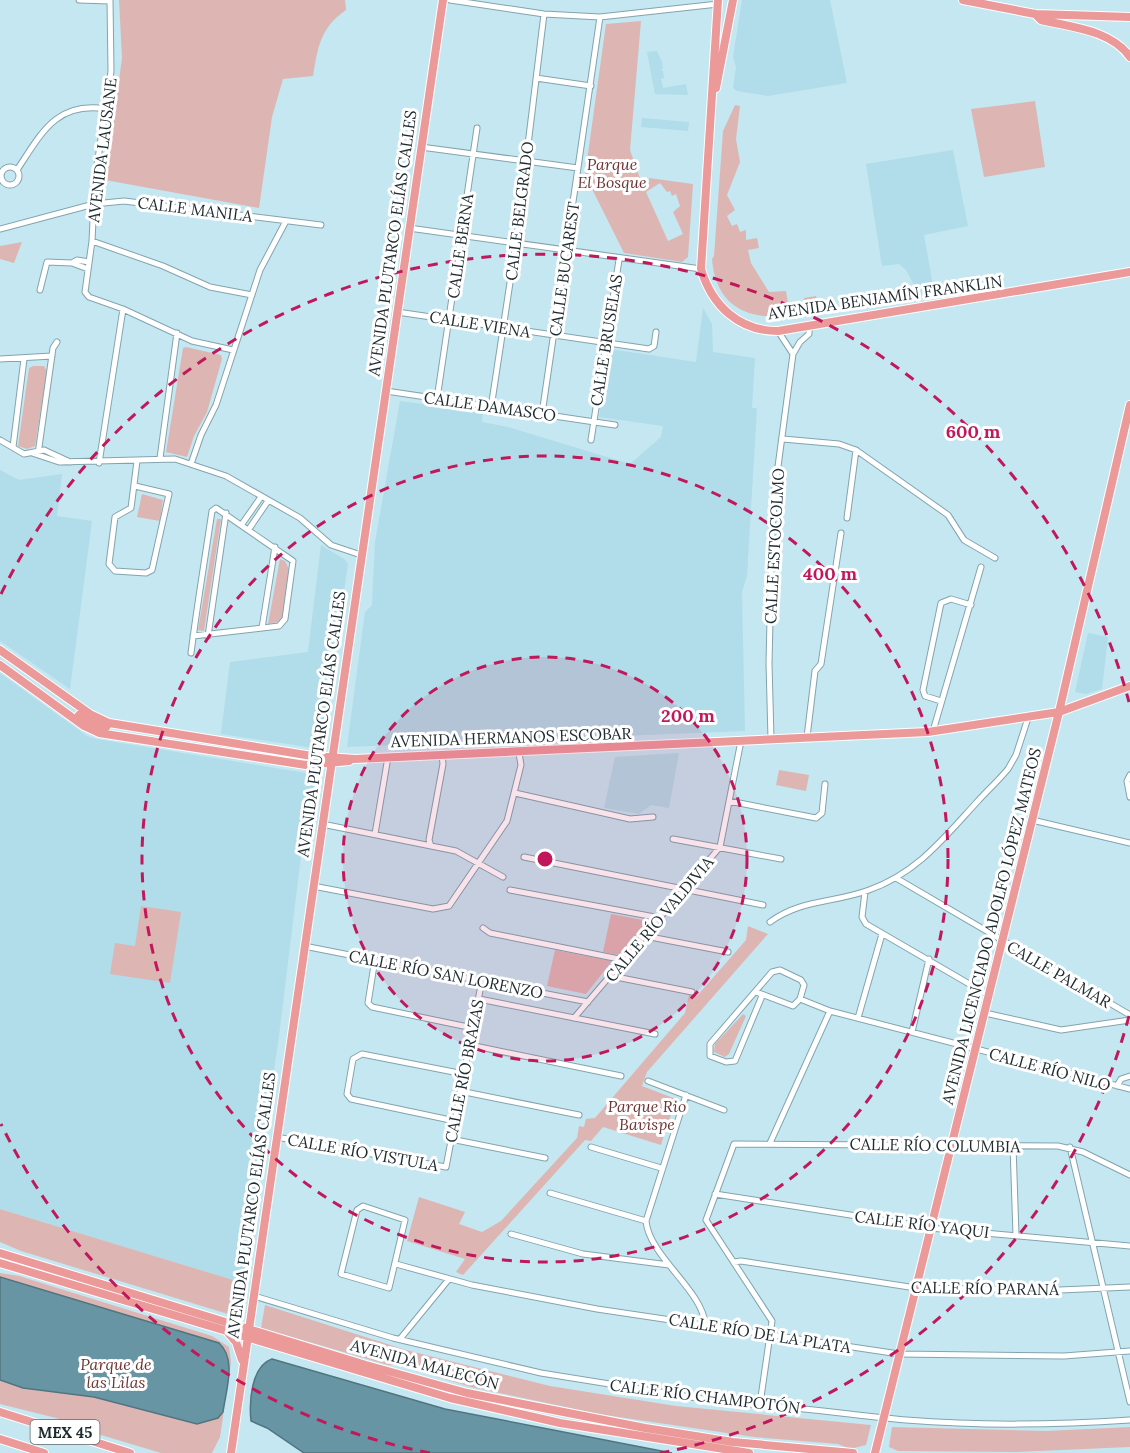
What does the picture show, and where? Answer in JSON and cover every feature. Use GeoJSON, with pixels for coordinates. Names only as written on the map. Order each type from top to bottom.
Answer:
{"type":"FeatureCollection","features":[{"type":"Feature","properties":{"kind":"main road","name":"AVENIDA PLUTARCO ELÍAS CALLES"},"geometry":{"type":"LineString","coordinates":[[231,1453],[443,0]]}},
{"type":"Feature","properties":{"kind":"main road"},"geometry":{"type":"LineString","coordinates":[[713,97],[721,71],[733,0]]}},
{"type":"Feature","properties":{"kind":"main road"},"geometry":{"type":"LineString","coordinates":[[963,0],[1035,14],[1130,17]]}},
{"type":"Feature","properties":{"kind":"main road"},"geometry":{"type":"LineString","coordinates":[[713,97],[718,2]]}},
{"type":"Feature","properties":{"kind":"main road"},"geometry":{"type":"LineString","coordinates":[[1035,14],[1041,20],[1106,37],[1117,43],[1130,57]]}},
{"type":"Feature","properties":{"kind":"main road","name":"AVENIDA BENJAMÍN FRANKLIN"},"geometry":{"type":"LineString","coordinates":[[713,97],[701,269],[711,294],[729,315],[755,329],[778,331],[809,327],[1130,272]]}},
{"type":"Feature","properties":{"kind":"main road","name":"AVENIDA LICENCIADO ADOLFO LÓPEZ MATEOS"},"geometry":{"type":"LineString","coordinates":[[875,1453],[1065,688],[1130,405]]}},
{"type":"Feature","properties":{"kind":"main road","name":"AVENIDA HERMANOS ESCOBAR"},"geometry":{"type":"LineString","coordinates":[[0,650],[90,714],[110,723],[331,761]]}},
{"type":"Feature","properties":{"kind":"main road","name":"AVENIDA HERMANOS ESCOBAR"},"geometry":{"type":"LineString","coordinates":[[0,665],[91,730],[289,763],[933,731],[1059,712],[1130,686]]}},
{"type":"Feature","properties":{"kind":"main road"},"geometry":{"type":"LineString","coordinates":[[1065,688],[1070,697],[1080,705]]}},
{"type":"Feature","properties":{"kind":"main road"},"geometry":{"type":"LineString","coordinates":[[38,691],[51,695],[92,724],[106,727],[110,723]]}},
{"type":"Feature","properties":{"kind":"main road"},"geometry":{"type":"LineString","coordinates":[[195,748],[201,743],[246,749],[252,747]]}},
{"type":"Feature","properties":{"kind":"main road","name":"AVENIDA MALECÓN"},"geometry":{"type":"LineString","coordinates":[[0,1253],[392,1382],[507,1411],[635,1436],[748,1453]]}},
{"type":"Feature","properties":{"kind":"main road","name":"AVENIDA MALECÓN"},"geometry":{"type":"LineString","coordinates":[[0,1263],[226,1332],[248,1334],[467,1393],[534,1408],[733,1442],[853,1453]]}},
{"type":"Feature","properties":{"kind":"main road"},"geometry":{"type":"LineString","coordinates":[[226,1332],[236,1342],[243,1365]]}},
{"type":"Feature","properties":{"kind":"main road","name":"MEX 45"},"geometry":{"type":"LineString","coordinates":[[0,1412],[130,1453]]}},
{"type":"Feature","properties":{"kind":"main road","name":"MEX 45"},"geometry":{"type":"LineString","coordinates":[[0,1439],[44,1453]]}},
{"type":"Feature","properties":{"kind":"main road"},"geometry":{"type":"LineString","coordinates":[[224,1453],[232,1439]]}},
{"type":"Feature","properties":{"kind":"street"},"geometry":{"type":"LineString","coordinates":[[79,0],[110,0]]}},
{"type":"Feature","properties":{"kind":"street","name":"AVENIDA LAUSANE"},"geometry":{"type":"LineString","coordinates":[[110,0],[112,57],[85,292],[90,297],[123,309]]}},
{"type":"Feature","properties":{"kind":"street"},"geometry":{"type":"LineString","coordinates":[[450,0],[544,14],[600,17],[718,2]]}},
{"type":"Feature","properties":{"kind":"street","name":"CALLE BELGRADO"},"geometry":{"type":"LineString","coordinates":[[491,408],[516,243],[544,14]]}},
{"type":"Feature","properties":{"kind":"street","name":"CALLE BUCAREST"},"geometry":{"type":"LineString","coordinates":[[542,414],[600,17]]}},
{"type":"Feature","properties":{"kind":"street"},"geometry":{"type":"LineString","coordinates":[[536,78],[591,86]]}},
{"type":"Feature","properties":{"kind":"street"},"geometry":{"type":"LineString","coordinates":[[17,170],[49,125],[64,112],[83,107],[106,109]]}},
{"type":"Feature","properties":{"kind":"street","name":"CALLE BERNA"},"geometry":{"type":"LineString","coordinates":[[437,399],[477,128]]}},
{"type":"Feature","properties":{"kind":"street"},"geometry":{"type":"LineString","coordinates":[[421,147],[578,168]]}},
{"type":"Feature","properties":{"kind":"street","name":"CALLE MANILA"},"geometry":{"type":"LineString","coordinates":[[0,229],[94,204],[124,201],[150,202],[321,225]]}},
{"type":"Feature","properties":{"kind":"street"},"geometry":{"type":"LineString","coordinates":[[191,464],[201,435],[216,405],[233,350],[270,248],[286,221]]}},
{"type":"Feature","properties":{"kind":"street"},"geometry":{"type":"LineString","coordinates":[[409,228],[619,260],[701,269]]}},
{"type":"Feature","properties":{"kind":"street"},"geometry":{"type":"LineString","coordinates":[[92,241],[163,266],[210,287],[252,295]]}},
{"type":"Feature","properties":{"kind":"street"},"geometry":{"type":"LineString","coordinates":[[72,263],[77,260],[89,262]]}},
{"type":"Feature","properties":{"kind":"street","name":"CALLE BRUSELAS"},"geometry":{"type":"LineString","coordinates":[[591,440],[619,260]]}},
{"type":"Feature","properties":{"kind":"street"},"geometry":{"type":"LineString","coordinates":[[40,290],[47,262],[72,263],[88,269]]}},
{"type":"Feature","properties":{"kind":"street"},"geometry":{"type":"LineString","coordinates":[[99,463],[123,309],[199,343],[233,350]]}},
{"type":"Feature","properties":{"kind":"street","name":"CALLE VIENA"},"geometry":{"type":"LineString","coordinates":[[398,312],[649,349],[654,346],[656,332]]}},
{"type":"Feature","properties":{"kind":"street","name":"CALLE ESTOCOLMO"},"geometry":{"type":"LineString","coordinates":[[771,739],[769,663],[775,489],[793,354],[800,342],[809,334],[809,327]]}},
{"type":"Feature","properties":{"kind":"street"},"geometry":{"type":"LineString","coordinates":[[778,331],[782,339],[788,343],[793,354]]}},
{"type":"Feature","properties":{"kind":"street"},"geometry":{"type":"LineString","coordinates":[[160,458],[177,333]]}},
{"type":"Feature","properties":{"kind":"street"},"geometry":{"type":"LineString","coordinates":[[36,452],[52,356],[57,342]]}},
{"type":"Feature","properties":{"kind":"street"},"geometry":{"type":"LineString","coordinates":[[788,343],[800,342]]}},
{"type":"Feature","properties":{"kind":"street"},"geometry":{"type":"LineString","coordinates":[[0,359],[52,356]]}},
{"type":"Feature","properties":{"kind":"street"},"geometry":{"type":"LineString","coordinates":[[13,447],[24,359]]}},
{"type":"Feature","properties":{"kind":"street","name":"CALLE DAMASCO"},"geometry":{"type":"LineString","coordinates":[[386,391],[491,408],[594,421]]}},
{"type":"Feature","properties":{"kind":"street","name":"CALLE BRUSELAS"},"geometry":{"type":"LineString","coordinates":[[594,421],[615,425]]}},
{"type":"Feature","properties":{"kind":"street"},"geometry":{"type":"LineString","coordinates":[[783,439],[839,444],[856,450],[948,515],[964,540],[995,558]]}},
{"type":"Feature","properties":{"kind":"street"},"geometry":{"type":"LineString","coordinates":[[0,440],[24,454],[36,452],[59,462],[99,463],[160,458],[175,459],[191,464],[226,476],[300,518],[331,545],[361,555]]}},
{"type":"Feature","properties":{"kind":"street"},"geometry":{"type":"LineString","coordinates":[[847,518],[856,450]]}},
{"type":"Feature","properties":{"kind":"street"},"geometry":{"type":"LineString","coordinates":[[135,486],[169,494],[153,570],[146,573],[115,571],[109,564],[115,517],[120,512],[130,510],[137,461]]}},
{"type":"Feature","properties":{"kind":"street"},"geometry":{"type":"LineString","coordinates":[[242,524],[261,497]]}},
{"type":"Feature","properties":{"kind":"street"},"geometry":{"type":"LineString","coordinates":[[249,529],[268,501]]}},
{"type":"Feature","properties":{"kind":"street"},"geometry":{"type":"LineString","coordinates":[[191,653],[193,636],[213,511],[216,508],[276,547],[293,561],[291,588],[284,623],[207,636],[193,636]]}},
{"type":"Feature","properties":{"kind":"street"},"geometry":{"type":"LineString","coordinates":[[207,636],[226,513]]}},
{"type":"Feature","properties":{"kind":"street"},"geometry":{"type":"LineString","coordinates":[[807,737],[815,671],[821,664],[841,533]]}},
{"type":"Feature","properties":{"kind":"street"},"geometry":{"type":"LineString","coordinates":[[262,628],[276,547]]}},
{"type":"Feature","properties":{"kind":"street"},"geometry":{"type":"LineString","coordinates":[[933,731],[981,567]]}},
{"type":"Feature","properties":{"kind":"street"},"geometry":{"type":"LineString","coordinates":[[941,701],[925,696],[922,690],[941,603],[951,599],[971,605]]}},
{"type":"Feature","properties":{"kind":"street"},"geometry":{"type":"LineString","coordinates":[[770,922],[799,906],[865,892],[896,878],[930,855],[1002,776],[1016,755],[1028,718]]}},
{"type":"Feature","properties":{"kind":"street","name":"CALLE RÍO VALDIVIA"},"geometry":{"type":"LineString","coordinates":[[574,1018],[720,847],[741,741]]}},
{"type":"Feature","properties":{"kind":"street"},"geometry":{"type":"LineString","coordinates":[[312,886],[439,909],[453,902],[507,821],[521,765],[519,753]]}},
{"type":"Feature","properties":{"kind":"street"},"geometry":{"type":"LineString","coordinates":[[431,846],[429,840],[443,764],[442,755]]}},
{"type":"Feature","properties":{"kind":"street"},"geometry":{"type":"LineString","coordinates":[[375,834],[388,757]]}},
{"type":"Feature","properties":{"kind":"street"},"geometry":{"type":"LineString","coordinates":[[1130,775],[1127,780],[1130,797]]}},
{"type":"Feature","properties":{"kind":"street"},"geometry":{"type":"LineString","coordinates":[[729,801],[816,818],[822,813],[825,784]]}},
{"type":"Feature","properties":{"kind":"street"},"geometry":{"type":"LineString","coordinates":[[515,793],[630,819],[653,817]]}},
{"type":"Feature","properties":{"kind":"street"},"geometry":{"type":"LineString","coordinates":[[1032,820],[1130,843]]}},
{"type":"Feature","properties":{"kind":"street"},"geometry":{"type":"LineString","coordinates":[[322,824],[462,853],[503,877]]}},
{"type":"Feature","properties":{"kind":"street"},"geometry":{"type":"LineString","coordinates":[[673,839],[781,859]]}},
{"type":"Feature","properties":{"kind":"street"},"geometry":{"type":"LineString","coordinates":[[524,857],[763,905]]}},
{"type":"Feature","properties":{"kind":"street","name":"CALLE PALMAR"},"geometry":{"type":"LineString","coordinates":[[896,878],[1130,1015]]}},
{"type":"Feature","properties":{"kind":"street"},"geometry":{"type":"LineString","coordinates":[[510,890],[660,918]]}},
{"type":"Feature","properties":{"kind":"street"},"geometry":{"type":"LineString","coordinates":[[865,892],[863,920],[882,934],[990,996]]}},
{"type":"Feature","properties":{"kind":"street"},"geometry":{"type":"LineString","coordinates":[[483,928],[490,933],[624,960]]}},
{"type":"Feature","properties":{"kind":"street"},"geometry":{"type":"LineString","coordinates":[[858,1018],[882,934]]}},
{"type":"Feature","properties":{"kind":"street"},"geometry":{"type":"LineString","coordinates":[[645,936],[728,952]]}},
{"type":"Feature","properties":{"kind":"street","name":"CALLE RÍO SAN LORENZO"},"geometry":{"type":"LineString","coordinates":[[304,946],[588,1002]]}},
{"type":"Feature","properties":{"kind":"street"},"geometry":{"type":"LineString","coordinates":[[375,959],[368,1003],[376,1009],[473,1028]]}},
{"type":"Feature","properties":{"kind":"street"},"geometry":{"type":"LineString","coordinates":[[912,1032],[929,960]]}},
{"type":"Feature","properties":{"kind":"street"},"geometry":{"type":"LineString","coordinates":[[756,992],[787,1006],[796,1004],[801,999],[804,985],[801,980],[780,970],[772,972],[710,1044],[710,1056],[726,1062],[735,1061],[762,996]]}},
{"type":"Feature","properties":{"kind":"street"},"geometry":{"type":"LineString","coordinates":[[611,976],[692,992]]}},
{"type":"Feature","properties":{"kind":"street","name":"CALLE RÍO BRAZAS"},"geometry":{"type":"LineString","coordinates":[[446,1162],[483,980]]}},
{"type":"Feature","properties":{"kind":"street","name":"CALLE RÍO SAN LORENZO"},"geometry":{"type":"LineString","coordinates":[[479,999],[655,1034]]}},
{"type":"Feature","properties":{"kind":"street","name":"CALLE RÍO NILO"},"geometry":{"type":"LineString","coordinates":[[801,999],[831,1011],[1130,1089]]}},
{"type":"Feature","properties":{"kind":"street"},"geometry":{"type":"LineString","coordinates":[[770,1143],[831,1011]]}},
{"type":"Feature","properties":{"kind":"street"},"geometry":{"type":"LineString","coordinates":[[985,1013],[1061,1030],[1130,1020]]}},
{"type":"Feature","properties":{"kind":"street"},"geometry":{"type":"LineString","coordinates":[[470,1045],[621,1076]]}},
{"type":"Feature","properties":{"kind":"street"},"geometry":{"type":"LineString","coordinates":[[455,1121],[355,1101],[348,1094],[353,1059],[362,1054],[464,1074]]}},
{"type":"Feature","properties":{"kind":"street"},"geometry":{"type":"LineString","coordinates":[[1116,1086],[1121,1079],[1130,1076]]}},
{"type":"Feature","properties":{"kind":"street"},"geometry":{"type":"LineString","coordinates":[[648,1081],[724,1110]]}},
{"type":"Feature","properties":{"kind":"street"},"geometry":{"type":"LineString","coordinates":[[460,1091],[579,1115]]}},
{"type":"Feature","properties":{"kind":"street"},"geometry":{"type":"LineString","coordinates":[[686,1095],[646,1221],[649,1235],[697,1304],[705,1324]]}},
{"type":"Feature","properties":{"kind":"street","name":"CALLE RÍO VISTULA"},"geometry":{"type":"LineString","coordinates":[[276,1137],[443,1167],[446,1162]]}},
{"type":"Feature","properties":{"kind":"street"},"geometry":{"type":"LineString","coordinates":[[451,1139],[545,1158]]}},
{"type":"Feature","properties":{"kind":"street","name":"CALLE RÍO COLUMBIA"},"geometry":{"type":"LineString","coordinates":[[715,1194],[734,1144],[1070,1147],[1095,1156],[1130,1175]]}},
{"type":"Feature","properties":{"kind":"street"},"geometry":{"type":"LineString","coordinates":[[1013,1146],[1016,1235]]}},
{"type":"Feature","properties":{"kind":"street"},"geometry":{"type":"LineString","coordinates":[[591,1147],[661,1168]]}},
{"type":"Feature","properties":{"kind":"street"},"geometry":{"type":"LineString","coordinates":[[1070,1147],[1130,1402]]}},
{"type":"Feature","properties":{"kind":"street"},"geometry":{"type":"LineString","coordinates":[[550,1193],[646,1221]]}},
{"type":"Feature","properties":{"kind":"street"},"geometry":{"type":"LineString","coordinates":[[715,1194],[706,1220],[772,1321],[760,1404]]}},
{"type":"Feature","properties":{"kind":"street","name":"CALLE RÍO YAQUI"},"geometry":{"type":"LineString","coordinates":[[715,1194],[931,1227],[1130,1246]]}},
{"type":"Feature","properties":{"kind":"street"},"geometry":{"type":"LineString","coordinates":[[358,1207],[382,1211],[405,1220],[396,1264],[388,1288],[341,1274],[358,1207]]}},
{"type":"Feature","properties":{"kind":"street"},"geometry":{"type":"LineString","coordinates":[[511,1234],[583,1254],[669,1265]]}},
{"type":"Feature","properties":{"kind":"street","name":"CALLE RÍO PARANÁ"},"geometry":{"type":"LineString","coordinates":[[734,1262],[741,1261],[916,1288],[1103,1289],[1130,1287]]}},
{"type":"Feature","properties":{"kind":"street","name":"CALLE RÍO DE LA PLATA"},"geometry":{"type":"LineString","coordinates":[[396,1264],[448,1279],[597,1309],[899,1354],[1064,1356],[1130,1351]]}},
{"type":"Feature","properties":{"kind":"street"},"geometry":{"type":"LineString","coordinates":[[400,1339],[448,1279]]}},
{"type":"Feature","properties":{"kind":"street","name":"CALLE RÍO CHAMPOTÓN"},"geometry":{"type":"LineString","coordinates":[[254,1296],[400,1339],[551,1375],[728,1403],[760,1404],[883,1418],[1069,1424],[1130,1420]]}},
{"type":"Feature","properties":{"kind":"shaded area"},"geometry":{"type":"Polygon","coordinates":[[[742,0],[830,0],[847,83],[768,96],[737,91],[733,88],[736,67],[733,57],[742,0]]]}},
{"type":"Feature","properties":{"kind":"shaded area"},"geometry":{"type":"Polygon","coordinates":[[[657,51],[662,62],[663,69],[660,69],[663,71],[664,78],[661,79],[663,88],[686,84],[688,95],[655,94],[647,52],[657,51]]]}},
{"type":"Feature","properties":{"kind":"shaded area"},"geometry":{"type":"Polygon","coordinates":[[[642,118],[689,122],[688,131],[641,127],[642,118]]]}},
{"type":"Feature","properties":{"kind":"shaded area"},"geometry":{"type":"Polygon","coordinates":[[[953,150],[968,226],[924,235],[934,291],[919,294],[906,270],[899,264],[882,266],[866,164],[953,150]]]}},
{"type":"Feature","properties":{"kind":"shaded area"},"geometry":{"type":"Polygon","coordinates":[[[703,308],[712,324],[713,352],[755,358],[752,408],[757,408],[747,576],[742,592],[745,731],[347,747],[365,612],[372,605],[375,542],[400,401],[483,412],[482,422],[508,427],[630,464],[661,437],[663,426],[599,417],[609,349],[696,362],[703,308]]]}},
{"type":"Feature","properties":{"kind":"shaded area"},"geometry":{"type":"Polygon","coordinates":[[[0,470],[19,480],[62,474],[57,516],[92,521],[70,689],[0,641],[0,470]]]}},
{"type":"Feature","properties":{"kind":"shaded area"},"geometry":{"type":"Polygon","coordinates":[[[321,545],[348,564],[321,749],[221,734],[230,662],[308,652],[321,545]]]}},
{"type":"Feature","properties":{"kind":"shaded area"},"geometry":{"type":"Polygon","coordinates":[[[1088,633],[1108,637],[1102,689],[1086,694],[1075,692],[1088,633]]]}},
{"type":"Feature","properties":{"kind":"shaded area"},"geometry":{"type":"Polygon","coordinates":[[[0,673],[87,736],[307,773],[315,779],[311,819],[307,821],[301,856],[279,1036],[243,1283],[0,1209],[0,673]]]}},
{"type":"Feature","properties":{"kind":"shaded area"},"geometry":{"type":"Polygon","coordinates":[[[679,753],[669,808],[651,805],[639,814],[604,808],[615,757],[679,753]]]}},
{"type":"Feature","properties":{"kind":"shaded area","name":"Parque de las Lilas"},"geometry":{"type":"Polygon","coordinates":[[[0,1277],[219,1343],[228,1357],[229,1366],[223,1412],[218,1418],[197,1424],[94,1397],[23,1388],[0,1380],[0,1277]]]}},
{"type":"Feature","properties":{"kind":"shaded area"},"geometry":{"type":"Polygon","coordinates":[[[272,1359],[445,1409],[672,1453],[304,1453],[267,1428],[251,1421],[251,1395],[256,1377],[265,1363],[272,1359]]]}},
{"type":"Feature","properties":{"kind":"green space"},"geometry":{"type":"Polygon","coordinates":[[[119,0],[345,0],[346,10],[325,31],[313,76],[283,79],[272,117],[259,208],[105,180],[122,58],[119,0]]]}},
{"type":"Feature","properties":{"kind":"green space","name":"Parque El Bosque"},"geometry":{"type":"Polygon","coordinates":[[[641,21],[630,150],[642,184],[649,183],[649,178],[693,184],[688,257],[682,262],[624,253],[585,175],[606,24],[641,21]],[[660,183],[646,192],[668,241],[683,234],[673,212],[680,206],[676,194],[672,196],[670,191],[667,192],[660,183]]]}},
{"type":"Feature","properties":{"kind":"green space"},"geometry":{"type":"Polygon","coordinates":[[[1035,101],[1045,167],[984,177],[971,109],[1035,101]]]}},
{"type":"Feature","properties":{"kind":"green space"},"geometry":{"type":"Polygon","coordinates":[[[735,105],[740,106],[736,139],[740,162],[727,195],[735,210],[727,216],[732,226],[737,224],[740,232],[746,230],[746,240],[757,238],[759,248],[748,250],[751,263],[769,292],[786,291],[789,310],[805,307],[804,298],[816,296],[819,312],[782,317],[749,313],[735,306],[724,295],[716,280],[712,259],[723,131],[735,105]]]}},
{"type":"Feature","properties":{"kind":"green space"},"geometry":{"type":"Polygon","coordinates":[[[22,242],[14,263],[0,259],[0,246],[22,242]]]}},
{"type":"Feature","properties":{"kind":"green space"},"geometry":{"type":"Polygon","coordinates":[[[183,348],[221,355],[222,359],[207,412],[194,436],[187,457],[166,452],[183,348]]]}},
{"type":"Feature","properties":{"kind":"green space"},"geometry":{"type":"Polygon","coordinates":[[[44,366],[47,371],[35,446],[27,449],[18,446],[29,368],[44,366]]]}},
{"type":"Feature","properties":{"kind":"green space"},"geometry":{"type":"Polygon","coordinates":[[[142,494],[163,500],[160,521],[137,517],[142,494]]]}},
{"type":"Feature","properties":{"kind":"green space"},"geometry":{"type":"Polygon","coordinates":[[[217,519],[221,519],[204,631],[198,630],[217,519]]]}},
{"type":"Feature","properties":{"kind":"green space"},"geometry":{"type":"Polygon","coordinates":[[[280,559],[285,561],[289,569],[282,621],[268,624],[280,559]]]}},
{"type":"Feature","properties":{"kind":"green space"},"geometry":{"type":"Polygon","coordinates":[[[779,770],[809,775],[806,791],[776,785],[779,770]]]}},
{"type":"Feature","properties":{"kind":"green space"},"geometry":{"type":"Polygon","coordinates":[[[141,906],[181,912],[170,983],[110,974],[115,943],[135,946],[141,906]]]}},
{"type":"Feature","properties":{"kind":"green space"},"geometry":{"type":"Polygon","coordinates":[[[611,914],[648,921],[619,955],[603,952],[611,914]]]}},
{"type":"Feature","properties":{"kind":"green space","name":"Parque Rio Bavispe"},"geometry":{"type":"Polygon","coordinates":[[[748,926],[768,934],[647,1072],[642,1086],[676,1099],[661,1145],[603,1127],[591,1141],[585,1140],[463,1275],[456,1272],[465,1259],[407,1241],[419,1197],[465,1212],[459,1224],[482,1232],[501,1221],[577,1138],[579,1126],[584,1127],[586,1119],[595,1118],[685,1013],[689,995],[697,996],[746,940],[748,926]]]}},
{"type":"Feature","properties":{"kind":"green space"},"geometry":{"type":"Polygon","coordinates":[[[555,950],[612,961],[586,994],[547,986],[555,950]]]}},
{"type":"Feature","properties":{"kind":"green space"},"geometry":{"type":"Polygon","coordinates":[[[743,1014],[746,1016],[729,1054],[725,1057],[714,1052],[715,1044],[743,1014]]]}},
{"type":"Feature","properties":{"kind":"green space"},"geometry":{"type":"Polygon","coordinates":[[[0,1209],[243,1283],[238,1317],[21,1251],[0,1242],[0,1209]]]}},
{"type":"Feature","properties":{"kind":"green space","name":"Parque de las Lilas"},"geometry":{"type":"Polygon","coordinates":[[[0,1273],[19,1276],[212,1336],[229,1347],[231,1362],[220,1437],[212,1453],[161,1453],[91,1432],[56,1418],[0,1404],[0,1273]]]}},
{"type":"Feature","properties":{"kind":"green space"},"geometry":{"type":"Polygon","coordinates":[[[265,1305],[406,1350],[550,1386],[676,1406],[871,1425],[866,1445],[850,1449],[838,1444],[754,1437],[598,1414],[471,1387],[261,1328],[265,1305]]]}},
{"type":"Feature","properties":{"kind":"green space"},"geometry":{"type":"Polygon","coordinates":[[[892,1427],[1046,1431],[1130,1427],[1130,1447],[1015,1452],[898,1451],[889,1447],[892,1427]]]}}]}
